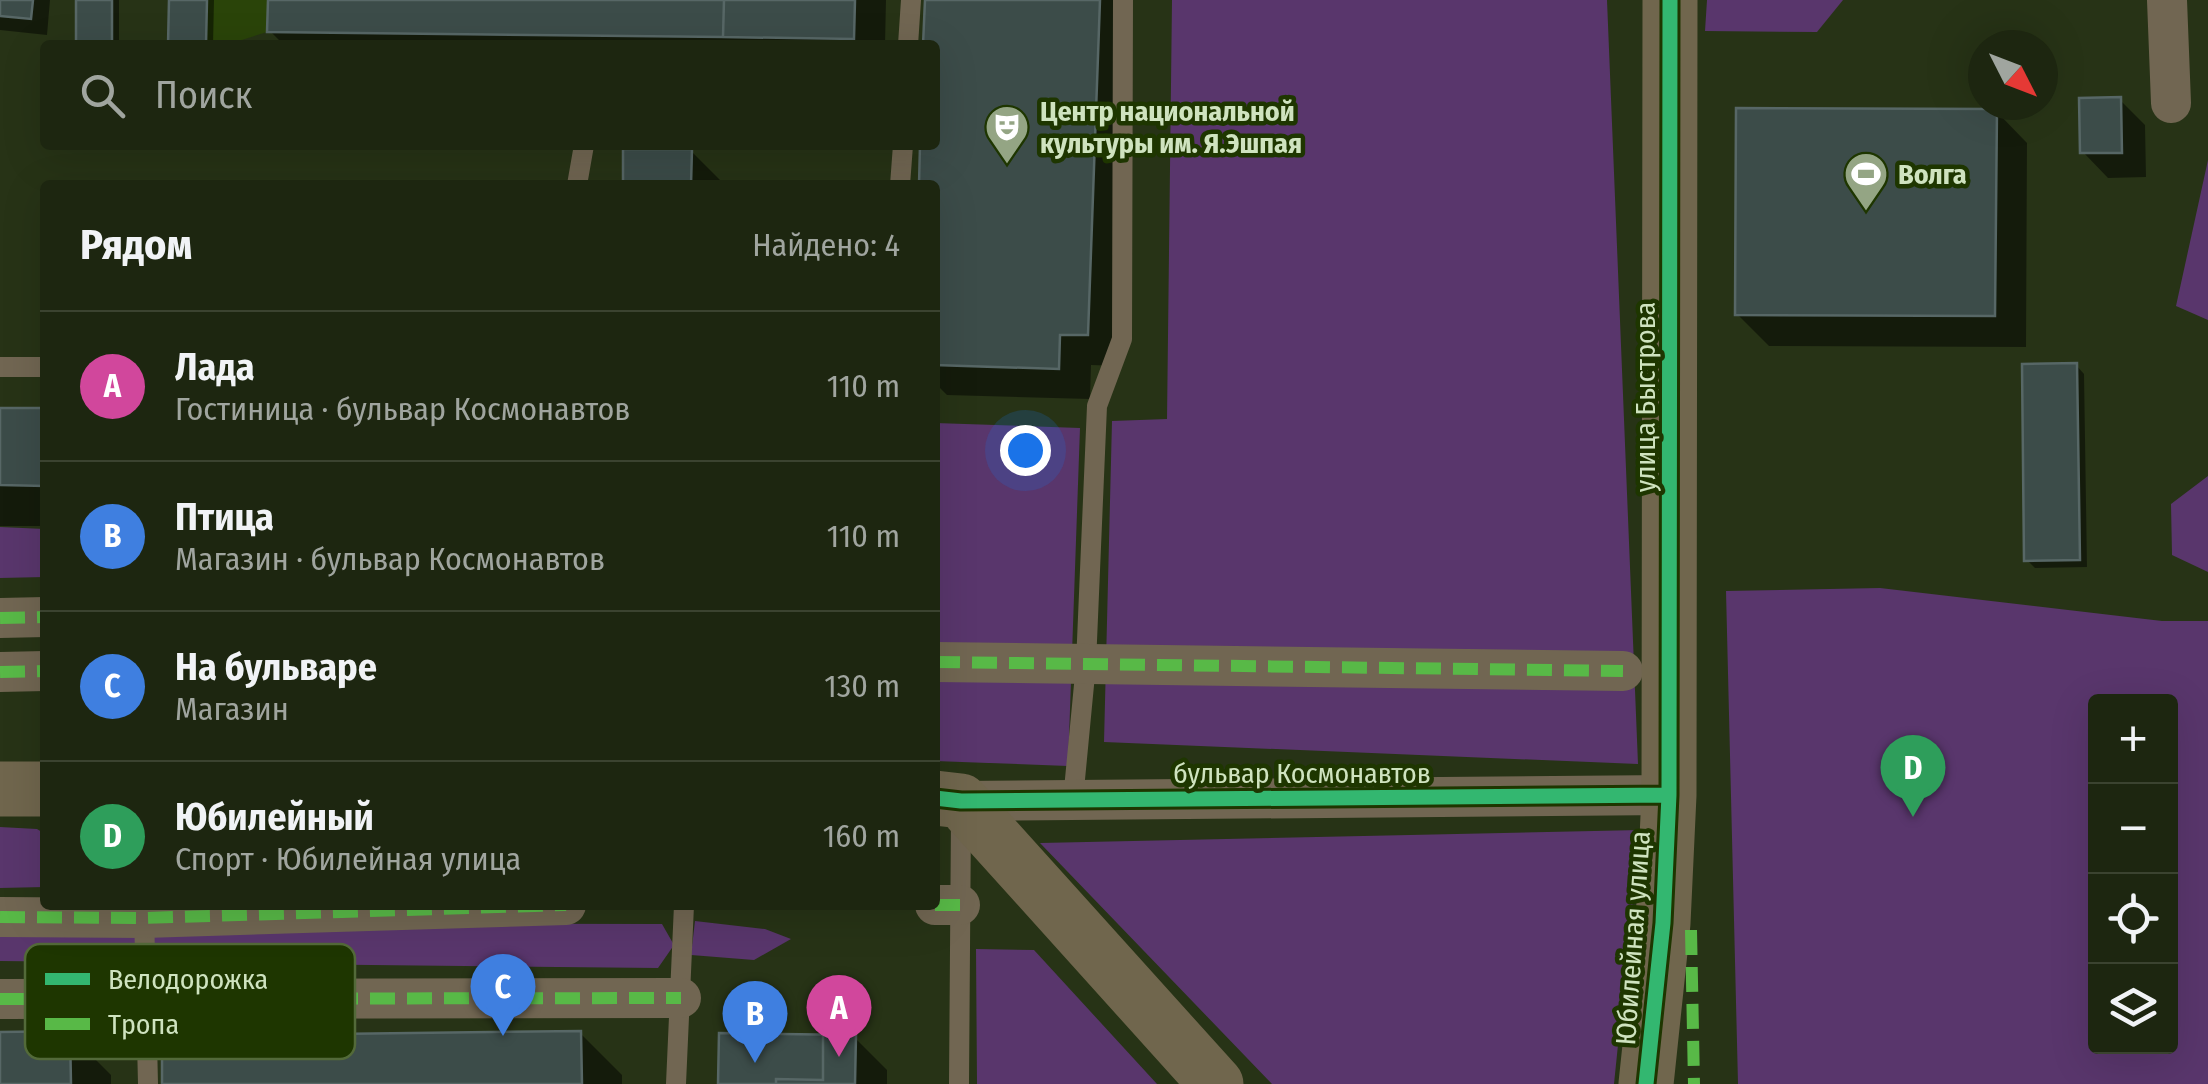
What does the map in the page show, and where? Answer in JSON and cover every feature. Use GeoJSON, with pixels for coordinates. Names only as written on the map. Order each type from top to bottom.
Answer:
{"type":"FeatureCollection","features":[{"type":"Feature","properties":{"kind":"street","name":"улица Быстрова"},"geometry":{"type":"LineString","coordinates":[[1669,795],[1670,0]]}},
{"type":"Feature","properties":{"kind":"street"},"geometry":{"type":"LineString","coordinates":[[2168,0],[2171,103]]}},
{"type":"Feature","properties":{"kind":"street"},"geometry":{"type":"LineString","coordinates":[[0,618],[40,617]]}},
{"type":"Feature","properties":{"kind":"street"},"geometry":{"type":"LineString","coordinates":[[940,662],[1623,671]]}},
{"type":"Feature","properties":{"kind":"street"},"geometry":{"type":"LineString","coordinates":[[0,672],[40,671]]}},
{"type":"Feature","properties":{"kind":"street"},"geometry":{"type":"LineString","coordinates":[[0,789],[40,789]]}},
{"type":"Feature","properties":{"kind":"street","name":"бульвар Космонавтов"},"geometry":{"type":"LineString","coordinates":[[948,799],[1669,795]]}},
{"type":"Feature","properties":{"kind":"street","name":"Юбилейная улица"},"geometry":{"type":"LineString","coordinates":[[1646,1084],[1663,923],[1669,795]]}},
{"type":"Feature","properties":{"kind":"street"},"geometry":{"type":"LineString","coordinates":[[948,799],[1216,1084]]}},
{"type":"Feature","properties":{"kind":"street"},"geometry":{"type":"LineString","coordinates":[[0,917],[214,910]]}},
{"type":"Feature","properties":{"kind":"street"},"geometry":{"type":"LineString","coordinates":[[355,999],[681,998]]}},
{"type":"Feature","properties":{"kind":"street"},"geometry":{"type":"LineString","coordinates":[[0,999],[25,999]]}},
{"type":"Feature","properties":{"kind":"lane"},"geometry":{"type":"LineString","coordinates":[[908,40],[910,0]]}},
{"type":"Feature","properties":{"kind":"lane"},"geometry":{"type":"LineString","coordinates":[[1073,800],[1086,664],[1097,406],[1122,339],[1123,0]]}},
{"type":"Feature","properties":{"kind":"lane"},"geometry":{"type":"LineString","coordinates":[[577,180],[583,150]]}},
{"type":"Feature","properties":{"kind":"lane"},"geometry":{"type":"LineString","coordinates":[[900,180],[903,150]]}},
{"type":"Feature","properties":{"kind":"lane"},"geometry":{"type":"LineString","coordinates":[[0,367],[40,367]]}},
{"type":"Feature","properties":{"kind":"lane"},"geometry":{"type":"LineString","coordinates":[[948,799],[947,905],[958,1084]]}},
{"type":"Feature","properties":{"kind":"lane"},"geometry":{"type":"LineString","coordinates":[[676,1084],[684,910]]}},
{"type":"Feature","properties":{"kind":"lane"},"geometry":{"type":"LineString","coordinates":[[144,911],[145,944]]}},
{"type":"Feature","properties":{"kind":"lane"},"geometry":{"type":"LineString","coordinates":[[147,1059],[148,1084]]}},
{"type":"Feature","properties":{"kind":"shaded area"},"geometry":{"type":"Polygon","coordinates":[[[207,0],[268,0],[267,32],[242,40],[206,40],[207,0]]]}},
{"type":"Feature","properties":{"kind":"shaded area"},"geometry":{"type":"Polygon","coordinates":[[[1172,0],[1607,0],[1638,764],[1104,742],[1112,421],[1167,419],[1172,0]]]}},
{"type":"Feature","properties":{"kind":"shaded area"},"geometry":{"type":"Polygon","coordinates":[[[1707,0],[1843,0],[1817,32],[1705,31],[1707,0]]]}},
{"type":"Feature","properties":{"kind":"shaded area"},"geometry":{"type":"Polygon","coordinates":[[[2208,160],[2208,320],[2176,306],[2208,160]]]}},
{"type":"Feature","properties":{"kind":"shaded area"},"geometry":{"type":"Polygon","coordinates":[[[940,423],[1080,428],[1068,766],[940,761],[940,423]]]}},
{"type":"Feature","properties":{"kind":"shaded area"},"geometry":{"type":"Polygon","coordinates":[[[2208,476],[2208,572],[2172,555],[2171,504],[2208,476]]]}},
{"type":"Feature","properties":{"kind":"shaded area"},"geometry":{"type":"Polygon","coordinates":[[[0,527],[40,529],[40,577],[0,578],[0,527]]]}},
{"type":"Feature","properties":{"kind":"shaded area"},"geometry":{"type":"Polygon","coordinates":[[[1880,588],[2162,621],[2208,621],[2208,1084],[1738,1084],[1726,591],[1880,588]]]}},
{"type":"Feature","properties":{"kind":"shaded area"},"geometry":{"type":"Polygon","coordinates":[[[0,827],[40,831],[40,887],[0,888],[0,827]]]}},
{"type":"Feature","properties":{"kind":"shaded area"},"geometry":{"type":"Polygon","coordinates":[[[1640,830],[1614,1084],[1272,1084],[1040,843],[1640,830]]]}},
{"type":"Feature","properties":{"kind":"shaded area"},"geometry":{"type":"Polygon","coordinates":[[[695,921],[765,929],[791,939],[754,960],[691,955],[695,921]]]}},
{"type":"Feature","properties":{"kind":"shaded area"},"geometry":{"type":"Polygon","coordinates":[[[662,924],[674,945],[658,968],[355,965],[355,944],[25,944],[25,961],[0,961],[0,925],[662,924]]]}},
{"type":"Feature","properties":{"kind":"shaded area"},"geometry":{"type":"Polygon","coordinates":[[[976,949],[1034,950],[1157,1084],[977,1084],[976,949]]]}},
{"type":"Feature","properties":{"kind":"building"},"geometry":{"type":"Polygon","coordinates":[[[0,0],[33,0],[31,19],[0,16],[0,0]]]}},
{"type":"Feature","properties":{"kind":"building"},"geometry":{"type":"Polygon","coordinates":[[[76,0],[112,0],[112,40],[76,40],[76,0]]]}},
{"type":"Feature","properties":{"kind":"building"},"geometry":{"type":"Polygon","coordinates":[[[169,0],[207,0],[206,40],[168,40],[169,0]]]}},
{"type":"Feature","properties":{"kind":"building"},"geometry":{"type":"Polygon","coordinates":[[[268,0],[724,0],[723,37],[267,32],[268,0]]]}},
{"type":"Feature","properties":{"kind":"building"},"geometry":{"type":"Polygon","coordinates":[[[724,0],[855,0],[854,39],[723,37],[724,0]]]}},
{"type":"Feature","properties":{"kind":"building","name":"Центр национальной культуры им. Я.Эшпая"},"geometry":{"type":"Polygon","coordinates":[[[925,0],[1100,0],[1088,335],[1060,335],[1059,369],[940,365],[940,180],[919,180],[920,150],[940,150],[940,40],[923,40],[925,0]]]}},
{"type":"Feature","properties":{"kind":"building"},"geometry":{"type":"Polygon","coordinates":[[[2121,97],[2122,153],[2080,153],[2079,98],[2121,97]]]}},
{"type":"Feature","properties":{"kind":"building","name":"Волга"},"geometry":{"type":"Polygon","coordinates":[[[1736,108],[1968,109],[1968,120],[1997,120],[1995,316],[1735,315],[1736,108]]]}},
{"type":"Feature","properties":{"kind":"building"},"geometry":{"type":"Polygon","coordinates":[[[623,150],[692,150],[691,180],[623,180],[623,150]]]}},
{"type":"Feature","properties":{"kind":"building"},"geometry":{"type":"Polygon","coordinates":[[[2077,363],[2080,560],[2024,561],[2022,364],[2077,363]]]}},
{"type":"Feature","properties":{"kind":"building"},"geometry":{"type":"Polygon","coordinates":[[[0,408],[40,408],[40,486],[0,485],[0,408]]]}},
{"type":"Feature","properties":{"kind":"building"},"geometry":{"type":"Polygon","coordinates":[[[581,1031],[582,1084],[162,1084],[162,1059],[355,1059],[355,1034],[581,1031]]]}},
{"type":"Feature","properties":{"kind":"building"},"geometry":{"type":"Polygon","coordinates":[[[0,1032],[25,1032],[25,1059],[71,1059],[71,1084],[0,1084],[0,1032]]]}},
{"type":"Feature","properties":{"kind":"building"},"geometry":{"type":"Polygon","coordinates":[[[719,1033],[856,1035],[855,1084],[718,1084],[719,1033]]]}},
{"type":"Feature","properties":{"kind":"building"},"geometry":{"type":"Polygon","coordinates":[[[823,1034],[856,1035],[855,1084],[776,1084],[776,1079],[823,1080],[823,1034]]]}},
{"type":"Feature","properties":{"kind":"marked path"},"geometry":{"type":"LineString","coordinates":[[0,618],[40,617]]}},
{"type":"Feature","properties":{"kind":"marked path"},"geometry":{"type":"LineString","coordinates":[[940,662],[1623,671]]}},
{"type":"Feature","properties":{"kind":"marked path"},"geometry":{"type":"LineString","coordinates":[[0,672],[40,671]]}},
{"type":"Feature","properties":{"kind":"marked path"},"geometry":{"type":"LineString","coordinates":[[940,905],[960,905]]}},
{"type":"Feature","properties":{"kind":"marked path"},"geometry":{"type":"LineString","coordinates":[[0,917],[144,918],[404,910]]}},
{"type":"Feature","properties":{"kind":"marked path"},"geometry":{"type":"LineString","coordinates":[[1691,930],[1694,1084]]}},
{"type":"Feature","properties":{"kind":"marked path"},"geometry":{"type":"LineString","coordinates":[[355,998],[681,998]]}},
{"type":"Feature","properties":{"kind":"marked path"},"geometry":{"type":"LineString","coordinates":[[0,999],[25,999]]}},
{"type":"Feature","properties":{"kind":"cycle path"},"geometry":{"type":"LineString","coordinates":[[1646,1084],[1663,923],[1669,795],[1670,0]]}},
{"type":"Feature","properties":{"kind":"cycle path"},"geometry":{"type":"LineString","coordinates":[[940,799],[1669,795]]}},
{"type":"Feature","properties":{"kind":"place","name":"Центр национальной культуры им. Я.Эшпая"},"geometry":{"type":"Point","coordinates":[1007,165]}},
{"type":"Feature","properties":{"kind":"place","name":"Волга"},"geometry":{"type":"Point","coordinates":[1866,212]}},
{"type":"Feature","properties":{"kind":"place","name":"Юбилейный"},"geometry":{"type":"Point","coordinates":[1913,817]}},
{"type":"Feature","properties":{"kind":"place","name":"На бульваре"},"geometry":{"type":"Point","coordinates":[503,1036]}},
{"type":"Feature","properties":{"kind":"place","name":"Лада"},"geometry":{"type":"Point","coordinates":[839,1057]}},
{"type":"Feature","properties":{"kind":"place","name":"Птица"},"geometry":{"type":"Point","coordinates":[755,1063]}}]}
